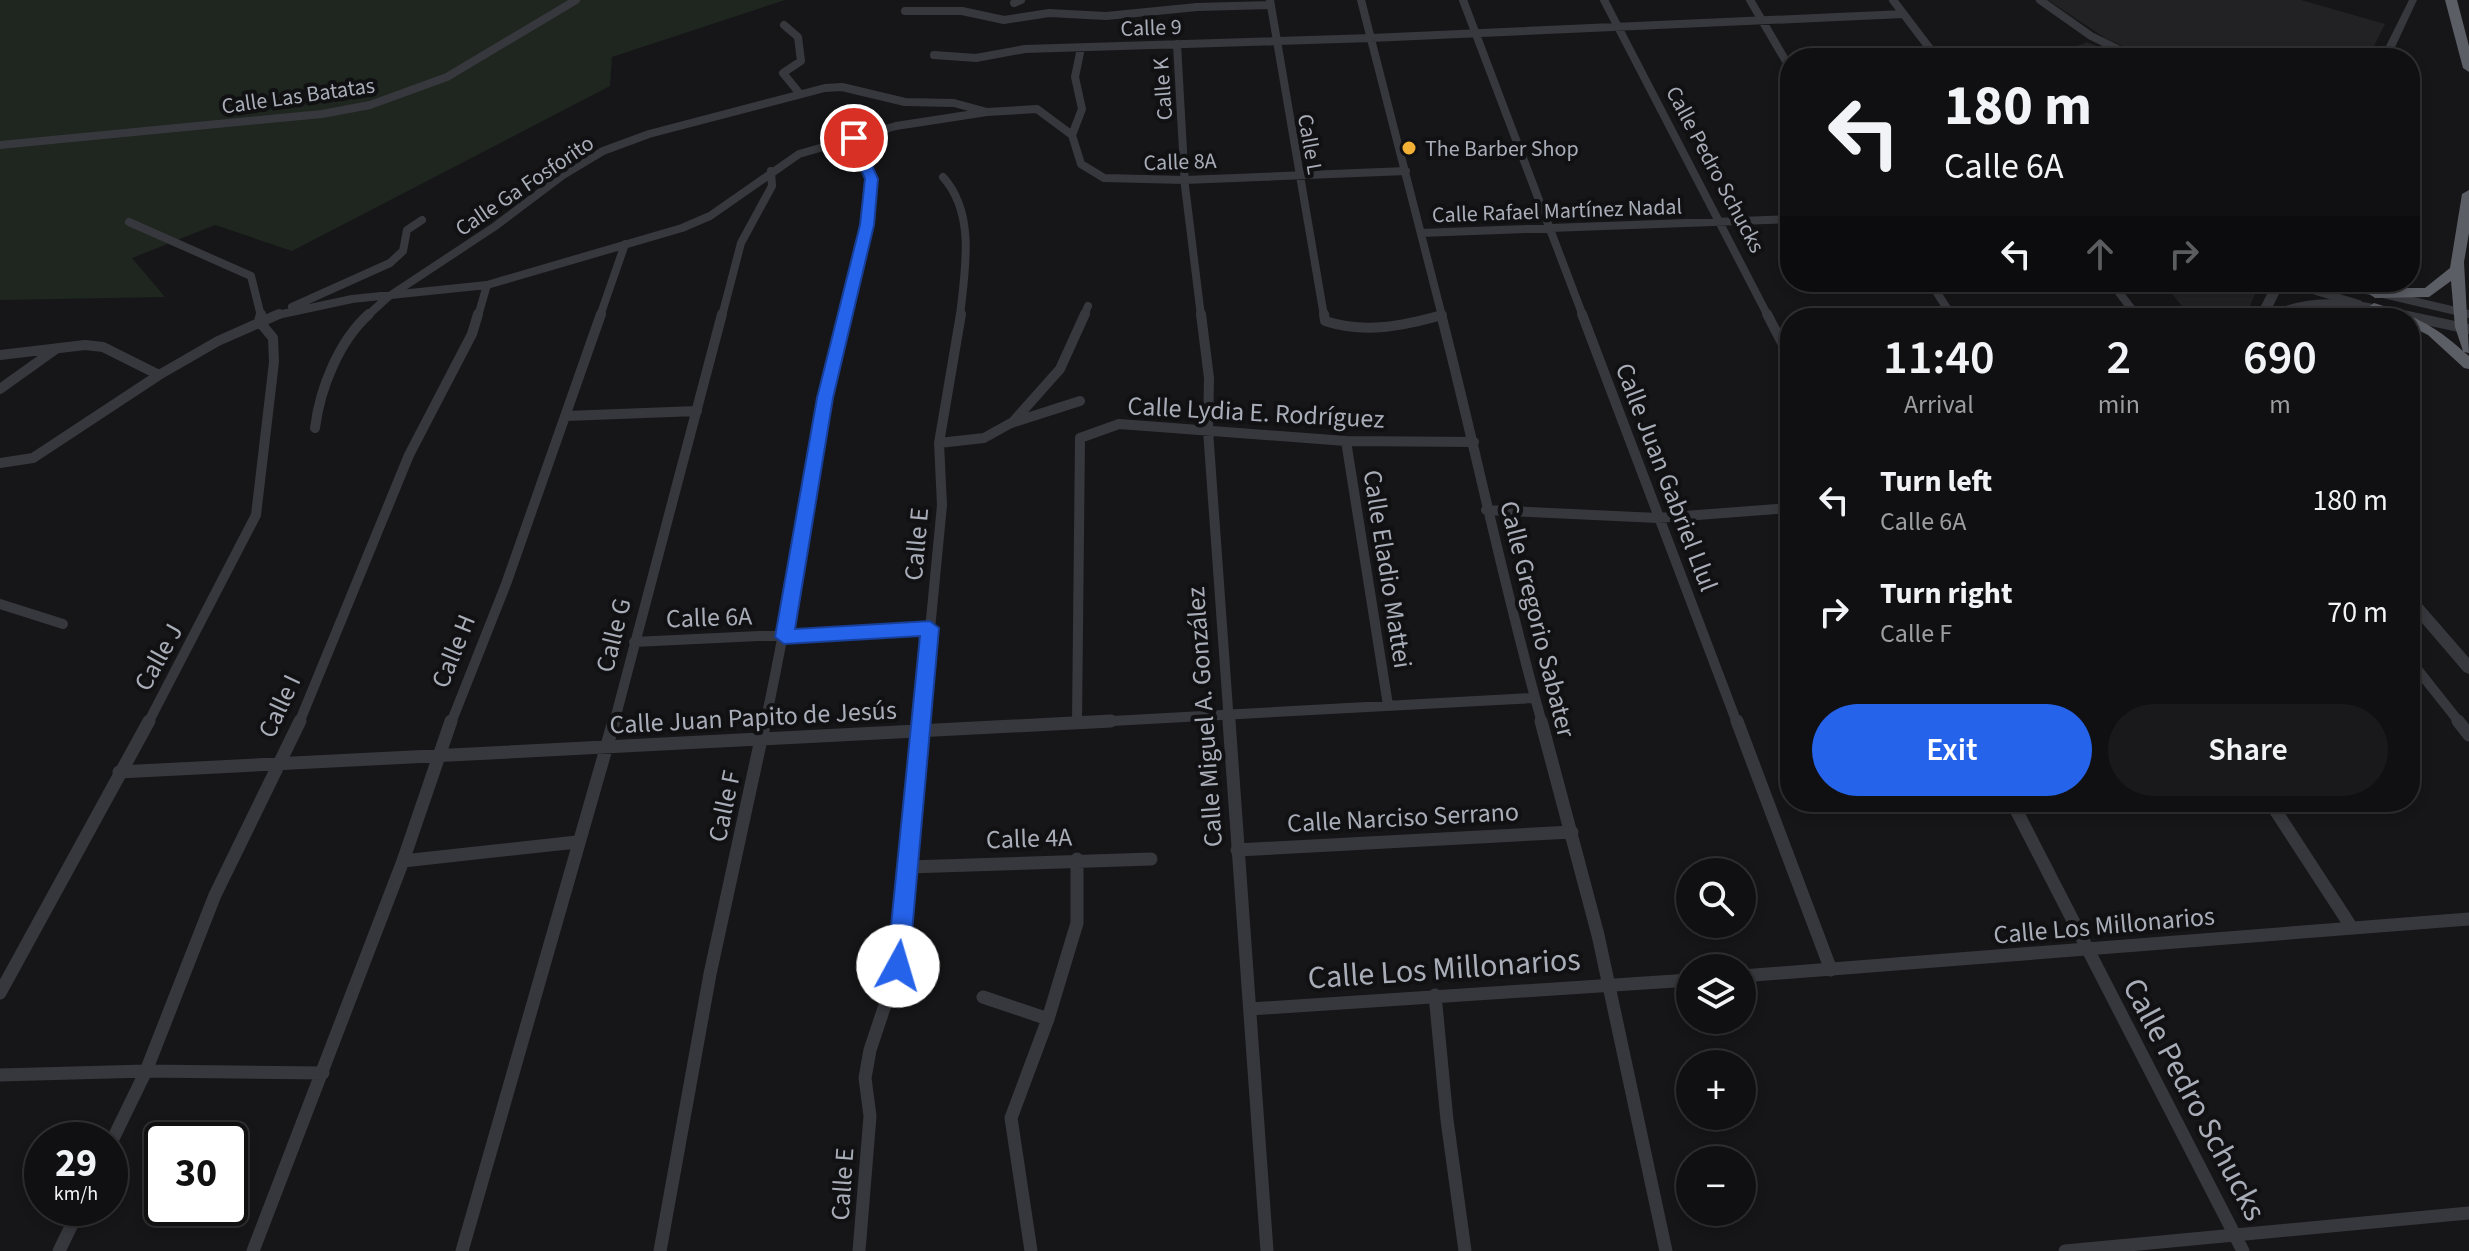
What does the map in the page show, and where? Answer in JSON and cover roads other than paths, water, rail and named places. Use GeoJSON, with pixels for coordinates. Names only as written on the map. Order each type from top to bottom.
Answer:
{"type":"FeatureCollection","features":[{"type":"Feature","properties":{"kind":"highway"},"geometry":{"type":"LineString","coordinates":[[2451,0],[2469,68]]}},
{"type":"Feature","properties":{"kind":"highway"},"geometry":{"type":"LineString","coordinates":[[2469,194],[2460,234],[2458,269],[2469,348]]}},
{"type":"Feature","properties":{"kind":"highway"},"geometry":{"type":"LineString","coordinates":[[2374,300],[2429,292],[2458,269]]}},
{"type":"Feature","properties":{"kind":"highway"},"geometry":{"type":"LineString","coordinates":[[2374,300],[2387,308]]}},
{"type":"Feature","properties":{"kind":"highway"},"geometry":{"type":"LineString","coordinates":[[2420,325],[2433,332],[2469,364]]}},
{"type":"Feature","properties":{"kind":"street","name":"Calle Las Batatas"},"geometry":{"type":"LineString","coordinates":[[0,145],[322,114],[370,105],[447,77],[576,0]]}},
{"type":"Feature","properties":{"kind":"street","name":"Calle Gregorio Sabater"},"geometry":{"type":"LineString","coordinates":[[1361,0],[1474,442],[1486,510],[1533,698],[1572,832],[1666,1251]]}},
{"type":"Feature","properties":{"kind":"street","name":"Calle Juan Gabriel Llul"},"geometry":{"type":"LineString","coordinates":[[1463,0],[1831,970]]}},
{"type":"Feature","properties":{"kind":"street","name":"Calle Pedro Schucks"},"geometry":{"type":"LineString","coordinates":[[1604,0],[1780,339]]}},
{"type":"Feature","properties":{"kind":"street"},"geometry":{"type":"LineString","coordinates":[[1750,0],[1780,50]]}},
{"type":"Feature","properties":{"kind":"street"},"geometry":{"type":"LineString","coordinates":[[1893,0],[1929,48]]}},
{"type":"Feature","properties":{"kind":"street"},"geometry":{"type":"LineString","coordinates":[[2040,0],[2091,36],[2116,48]]}},
{"type":"Feature","properties":{"kind":"street"},"geometry":{"type":"LineString","coordinates":[[2390,48],[2413,0]]}},
{"type":"Feature","properties":{"kind":"street"},"geometry":{"type":"LineString","coordinates":[[905,11],[962,11],[1004,20],[1049,13],[1106,16],[1270,3]]}},
{"type":"Feature","properties":{"kind":"street","name":"Calle L"},"geometry":{"type":"LineString","coordinates":[[1270,3],[1325,321],[1342,328],[1403,327],[1442,315]]}},
{"type":"Feature","properties":{"kind":"street","name":"Calle 9"},"geometry":{"type":"LineString","coordinates":[[934,55],[976,58],[1025,49],[1277,42],[1903,14]]}},
{"type":"Feature","properties":{"kind":"street"},"geometry":{"type":"LineString","coordinates":[[784,25],[798,37],[801,61],[783,73],[800,94]]}},
{"type":"Feature","properties":{"kind":"street","name":"Calle K"},"geometry":{"type":"LineString","coordinates":[[1177,44],[1185,180]]}},
{"type":"Feature","properties":{"kind":"street"},"geometry":{"type":"LineString","coordinates":[[277,314],[352,299],[487,285],[682,228],[710,216],[799,154],[896,126],[987,112],[1037,109],[1072,135],[1082,109],[1075,77],[1081,48]]}},
{"type":"Feature","properties":{"kind":"street","name":"Calle Ga Fosforito"},"geometry":{"type":"LineString","coordinates":[[315,428],[319,399],[353,328],[388,297],[494,227],[563,175],[603,151],[649,134],[800,94],[842,87],[905,102],[954,103],[987,112]]}},
{"type":"Feature","properties":{"kind":"street","name":"Calle 8A"},"geometry":{"type":"LineString","coordinates":[[1072,135],[1081,164],[1104,178],[1185,180],[1406,171]]}},
{"type":"Feature","properties":{"kind":"street","name":"Calle F"},"geometry":{"type":"LineString","coordinates":[[660,1251],[710,974],[784,637],[825,398],[867,225],[871,179],[854,138]]}},
{"type":"Feature","properties":{"kind":"street","name":"Calle G"},"geometry":{"type":"LineString","coordinates":[[462,1251],[577,842],[608,746],[741,243],[772,186],[771,171]]}},
{"type":"Feature","properties":{"kind":"street","name":"Calle E"},"geometry":{"type":"LineString","coordinates":[[859,1251],[870,1116],[865,1078],[870,1050],[898,966],[942,505],[939,443],[960,319],[967,248],[958,194],[943,177]]}},
{"type":"Feature","properties":{"kind":"street","name":"Calle Miguel A. González"},"geometry":{"type":"LineString","coordinates":[[1185,180],[1209,378],[1208,430],[1267,1251]]}},
{"type":"Feature","properties":{"kind":"street","name":"Calle Rafael Martínez Nadal"},"geometry":{"type":"LineString","coordinates":[[1421,233],[1780,219]]}},
{"type":"Feature","properties":{"kind":"street"},"geometry":{"type":"LineString","coordinates":[[0,463],[33,458],[159,375],[218,341],[390,263],[403,251],[407,230],[422,220]]}},
{"type":"Feature","properties":{"kind":"street","name":"Calle J"},"geometry":{"type":"LineString","coordinates":[[0,993],[193,642],[256,515],[274,362],[273,338],[259,321],[262,312],[251,276],[129,222]]}},
{"type":"Feature","properties":{"kind":"street","name":"Calle H"},"geometry":{"type":"LineString","coordinates":[[253,1251],[403,861],[437,758],[506,584],[625,244]]}},
{"type":"Feature","properties":{"kind":"street","name":"Calle I"},"geometry":{"type":"LineString","coordinates":[[121,1122],[146,1071],[215,895],[311,698],[409,455],[472,334],[487,285]]}},
{"type":"Feature","properties":{"kind":"street"},"geometry":{"type":"LineString","coordinates":[[2119,292],[2131,308]]}},
{"type":"Feature","properties":{"kind":"street"},"geometry":{"type":"LineString","coordinates":[[2335,292],[2409,308]]}},
{"type":"Feature","properties":{"kind":"street"},"geometry":{"type":"LineString","coordinates":[[2355,292],[2374,300]]}},
{"type":"Feature","properties":{"kind":"street"},"geometry":{"type":"LineString","coordinates":[[2365,292],[2374,300]]}},
{"type":"Feature","properties":{"kind":"street"},"geometry":{"type":"LineString","coordinates":[[2285,308],[2294,304],[2374,300]]}},
{"type":"Feature","properties":{"kind":"street"},"geometry":{"type":"LineString","coordinates":[[1011,423],[1060,369],[1088,306]]}},
{"type":"Feature","properties":{"kind":"street"},"geometry":{"type":"LineString","coordinates":[[2420,310],[2466,321]]}},
{"type":"Feature","properties":{"kind":"street"},"geometry":{"type":"LineString","coordinates":[[0,355],[85,345],[103,347],[159,375]]}},
{"type":"Feature","properties":{"kind":"street"},"geometry":{"type":"LineString","coordinates":[[0,389],[57,349]]}},
{"type":"Feature","properties":{"kind":"street"},"geometry":{"type":"LineString","coordinates":[[939,443],[984,438],[1011,423],[1080,401]]}},
{"type":"Feature","properties":{"kind":"street"},"geometry":{"type":"LineString","coordinates":[[566,416],[697,411]]}},
{"type":"Feature","properties":{"kind":"street","name":"Calle Lydia E. Rodríguez"},"geometry":{"type":"LineString","coordinates":[[1077,722],[1080,438],[1119,424],[1346,441],[1474,442]]}},
{"type":"Feature","properties":{"kind":"street","name":"Calle Eladio Mattei"},"geometry":{"type":"LineString","coordinates":[[1346,441],[1388,705]]}},
{"type":"Feature","properties":{"kind":"street"},"geometry":{"type":"LineString","coordinates":[[1486,510],[1658,518],[1780,509]]}},
{"type":"Feature","properties":{"kind":"street"},"geometry":{"type":"LineString","coordinates":[[0,604],[63,624]]}},
{"type":"Feature","properties":{"kind":"street"},"geometry":{"type":"LineString","coordinates":[[2420,612],[2469,668]]}},
{"type":"Feature","properties":{"kind":"street","name":"Calle 6A"},"geometry":{"type":"LineString","coordinates":[[634,642],[930,628]]}},
{"type":"Feature","properties":{"kind":"street"},"geometry":{"type":"LineString","coordinates":[[2420,673],[2469,735]]}},
{"type":"Feature","properties":{"kind":"street","name":"Calle Juan Papito de Jesús"},"geometry":{"type":"LineString","coordinates":[[119,772],[437,758],[608,746],[761,741],[1533,698]]}},
{"type":"Feature","properties":{"kind":"street","name":"Calle Pedro Schucks"},"geometry":{"type":"LineString","coordinates":[[2017,812],[2243,1251]]}},
{"type":"Feature","properties":{"kind":"street"},"geometry":{"type":"LineString","coordinates":[[2277,812],[2352,928]]}},
{"type":"Feature","properties":{"kind":"street","name":"Calle Narciso Serrano"},"geometry":{"type":"LineString","coordinates":[[1237,850],[1572,832]]}},
{"type":"Feature","properties":{"kind":"street"},"geometry":{"type":"LineString","coordinates":[[403,861],[517,851],[577,842]]}},
{"type":"Feature","properties":{"kind":"street"},"geometry":{"type":"LineString","coordinates":[[1029,1249],[1011,1118],[1048,1019],[1077,923],[1077,859]]}},
{"type":"Feature","properties":{"kind":"street","name":"Calle 4A"},"geometry":{"type":"LineString","coordinates":[[908,867],[1077,859],[1151,859]]}},
{"type":"Feature","properties":{"kind":"street","name":"Calle Los Millonarios"},"geometry":{"type":"LineString","coordinates":[[1756,975],[2469,919]]}},
{"type":"Feature","properties":{"kind":"street","name":"Calle Los Millonarios"},"geometry":{"type":"LineString","coordinates":[[1250,1009],[1676,981]]}},
{"type":"Feature","properties":{"kind":"street"},"geometry":{"type":"LineString","coordinates":[[1435,995],[1447,1120],[1465,1251]]}},
{"type":"Feature","properties":{"kind":"street"},"geometry":{"type":"LineString","coordinates":[[983,997],[1048,1019]]}},
{"type":"Feature","properties":{"kind":"street"},"geometry":{"type":"LineString","coordinates":[[0,1075],[146,1071],[323,1073]]}},
{"type":"Feature","properties":{"kind":"street"},"geometry":{"type":"LineString","coordinates":[[2065,1251],[2469,1213]]}},
{"type":"Feature","properties":{"kind":"street"},"geometry":{"type":"LineString","coordinates":[[59,1251],[71,1226]]}},
{"type":"Feature","properties":{"kind":"place","name":"The Barber Shop"},"geometry":{"type":"Point","coordinates":[1409,148]}}]}
